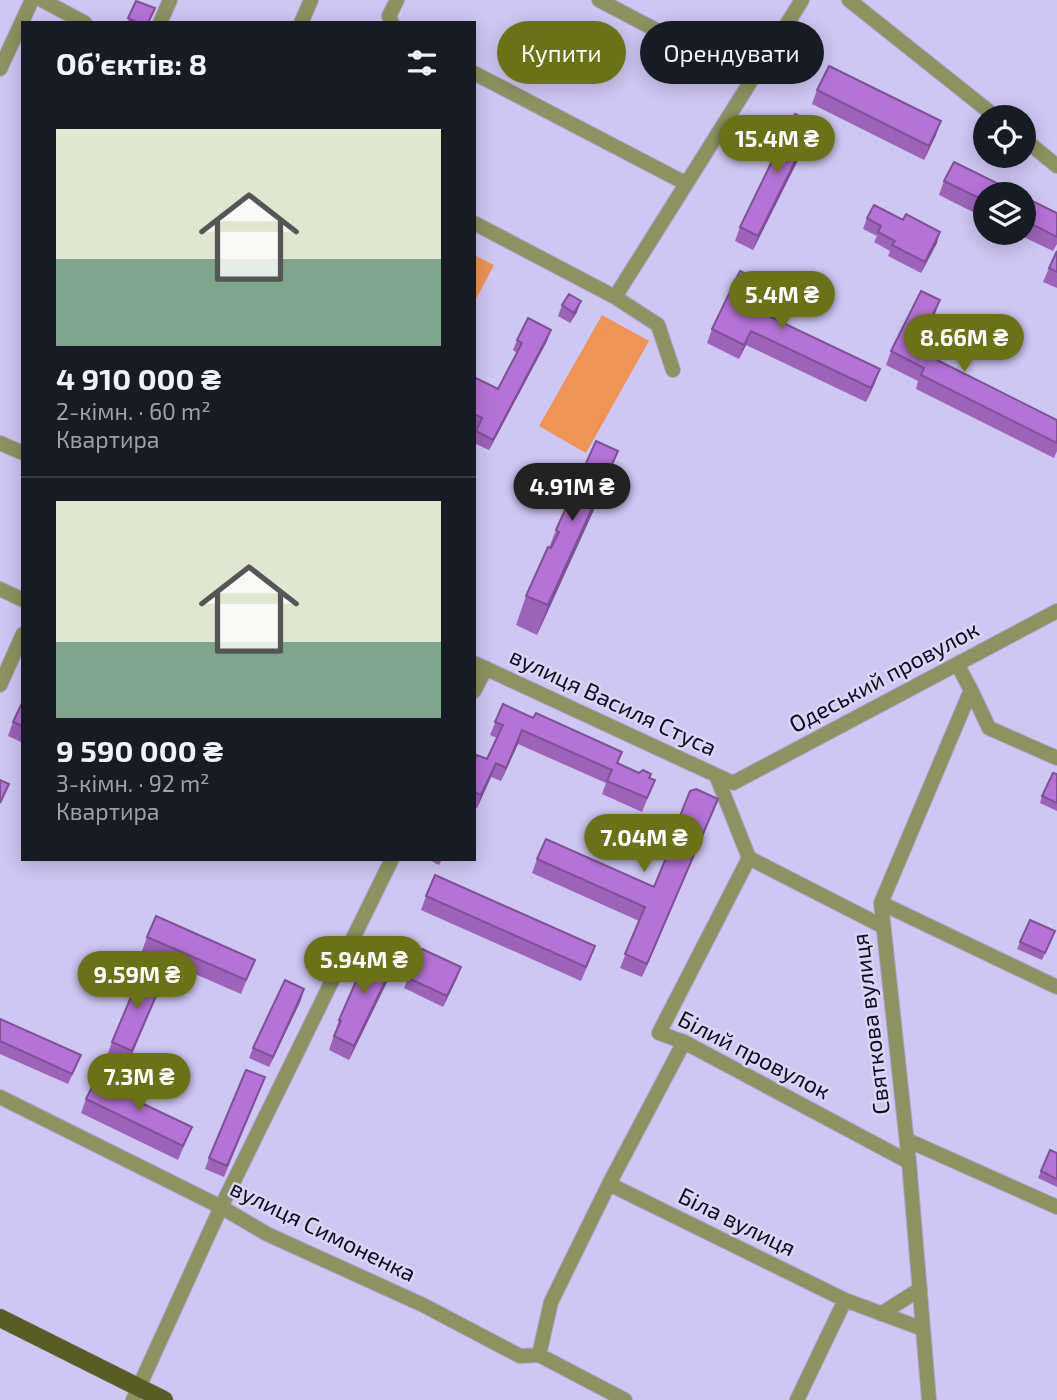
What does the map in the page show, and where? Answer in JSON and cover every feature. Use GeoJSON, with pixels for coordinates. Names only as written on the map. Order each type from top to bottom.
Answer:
{"type":"FeatureCollection","features":[{"type":"Feature","properties":{"kind":"main road"},"geometry":{"type":"LineString","coordinates":[[0,1318],[135,1394],[164,1400]]}},
{"type":"Feature","properties":{"kind":"street"},"geometry":{"type":"LineString","coordinates":[[22,21],[32,0]]}},
{"type":"Feature","properties":{"kind":"street"},"geometry":{"type":"LineString","coordinates":[[42,0],[81,21]]}},
{"type":"Feature","properties":{"kind":"street"},"geometry":{"type":"LineString","coordinates":[[161,21],[170,0]]}},
{"type":"Feature","properties":{"kind":"street"},"geometry":{"type":"LineString","coordinates":[[302,21],[311,0]]}},
{"type":"Feature","properties":{"kind":"street"},"geometry":{"type":"LineString","coordinates":[[391,21],[389,16],[397,0]]}},
{"type":"Feature","properties":{"kind":"street"},"geometry":{"type":"LineString","coordinates":[[600,0],[640,21]]}},
{"type":"Feature","properties":{"kind":"street"},"geometry":{"type":"LineString","coordinates":[[789,21],[802,0]]}},
{"type":"Feature","properties":{"kind":"street"},"geometry":{"type":"LineString","coordinates":[[849,0],[981,105]]}},
{"type":"Feature","properties":{"kind":"street"},"geometry":{"type":"LineString","coordinates":[[0,69],[21,24]]}},
{"type":"Feature","properties":{"kind":"street"},"geometry":{"type":"LineString","coordinates":[[476,74],[685,183]]}},
{"type":"Feature","properties":{"kind":"street"},"geometry":{"type":"LineString","coordinates":[[615,297],[748,84]]}},
{"type":"Feature","properties":{"kind":"street"},"geometry":{"type":"LineString","coordinates":[[1036,149],[1057,166]]}},
{"type":"Feature","properties":{"kind":"street"},"geometry":{"type":"LineString","coordinates":[[476,224],[615,297],[659,325],[673,370]]}},
{"type":"Feature","properties":{"kind":"street"},"geometry":{"type":"LineString","coordinates":[[0,443],[21,452]]}},
{"type":"Feature","properties":{"kind":"street"},"geometry":{"type":"LineString","coordinates":[[0,589],[21,599]]}},
{"type":"Feature","properties":{"kind":"street","name":"Одеський провулок"},"geometry":{"type":"LineString","coordinates":[[733,783],[1057,611]]}},
{"type":"Feature","properties":{"kind":"street"},"geometry":{"type":"LineString","coordinates":[[0,685],[21,638]]}},
{"type":"Feature","properties":{"kind":"street"},"geometry":{"type":"LineString","coordinates":[[957,664],[989,728],[1057,758]]}},
{"type":"Feature","properties":{"kind":"street","name":"вулиця Василя Стуса"},"geometry":{"type":"LineString","coordinates":[[480,666],[733,783]]}},
{"type":"Feature","properties":{"kind":"street","name":"Святкова вулиця"},"geometry":{"type":"LineString","coordinates":[[929,1400],[907,1140],[881,903],[971,690]]}},
{"type":"Feature","properties":{"kind":"street"},"geometry":{"type":"LineString","coordinates":[[716,775],[749,858],[882,926]]}},
{"type":"Feature","properties":{"kind":"street","name":"Білий провулок"},"geometry":{"type":"LineString","coordinates":[[749,858],[659,1033],[684,1042],[909,1162]]}},
{"type":"Feature","properties":{"kind":"street"},"geometry":{"type":"LineString","coordinates":[[135,1394],[221,1207],[391,861]]}},
{"type":"Feature","properties":{"kind":"street"},"geometry":{"type":"LineString","coordinates":[[881,903],[1057,987]]}},
{"type":"Feature","properties":{"kind":"street"},"geometry":{"type":"LineString","coordinates":[[539,1355],[551,1302],[609,1184],[684,1042]]}},
{"type":"Feature","properties":{"kind":"street","name":"вулиця Симоненка"},"geometry":{"type":"LineString","coordinates":[[0,1097],[221,1207],[267,1234],[423,1305],[520,1356],[539,1355],[625,1400]]}},
{"type":"Feature","properties":{"kind":"street"},"geometry":{"type":"LineString","coordinates":[[907,1140],[1057,1207]]}},
{"type":"Feature","properties":{"kind":"street","name":"Біла вулиця"},"geometry":{"type":"LineString","coordinates":[[609,1184],[845,1300],[923,1329]]}},
{"type":"Feature","properties":{"kind":"street"},"geometry":{"type":"LineString","coordinates":[[881,1314],[920,1289]]}},
{"type":"Feature","properties":{"kind":"street"},"geometry":{"type":"LineString","coordinates":[[797,1400],[845,1300]]}},
{"type":"Feature","properties":{"kind":"shaded area"},"geometry":{"type":"Polygon","coordinates":[[[476,256],[494,265],[476,299],[476,256]]]}},
{"type":"Feature","properties":{"kind":"shaded area"},"geometry":{"type":"Polygon","coordinates":[[[602,315],[649,341],[586,453],[539,426],[602,315]]]}},
{"type":"Feature","properties":{"kind":"building"},"geometry":{"type":"Polygon","coordinates":[[[136,1],[155,8],[149,21],[134,21],[128,18],[136,1]]]}},
{"type":"Feature","properties":{"kind":"building"},"geometry":{"type":"Polygon","coordinates":[[[829,66],[941,121],[929,146],[817,90],[820,84],[824,84],[824,76],[829,66]]]}},
{"type":"Feature","properties":{"kind":"building"},"geometry":{"type":"Polygon","coordinates":[[[795,114],[814,123],[758,236],[740,227],[795,114]]]}},
{"type":"Feature","properties":{"kind":"building"},"geometry":{"type":"Polygon","coordinates":[[[954,162],[995,182],[973,182],[973,195],[944,181],[954,162]]]}},
{"type":"Feature","properties":{"kind":"building"},"geometry":{"type":"Polygon","coordinates":[[[1036,203],[1057,213],[1057,237],[1036,226],[1036,203]]]}},
{"type":"Feature","properties":{"kind":"building"},"geometry":{"type":"Polygon","coordinates":[[[874,205],[903,220],[906,214],[940,232],[925,262],[892,245],[895,241],[878,232],[881,226],[867,218],[874,205]]]}},
{"type":"Feature","properties":{"kind":"building"},"geometry":{"type":"Polygon","coordinates":[[[1057,251],[1057,272],[1049,268],[1057,251]]]}},
{"type":"Feature","properties":{"kind":"building"},"geometry":{"type":"Polygon","coordinates":[[[740,271],[772,286],[760,312],[880,369],[871,388],[751,331],[744,345],[712,329],[740,271]]]}},
{"type":"Feature","properties":{"kind":"building"},"geometry":{"type":"Polygon","coordinates":[[[921,291],[940,300],[919,342],[935,350],[931,357],[1057,420],[1057,443],[921,375],[924,368],[891,351],[921,291]]]}},
{"type":"Feature","properties":{"kind":"building"},"geometry":{"type":"Polygon","coordinates":[[[569,294],[581,301],[574,313],[562,305],[569,294]]]}},
{"type":"Feature","properties":{"kind":"building"},"geometry":{"type":"Polygon","coordinates":[[[528,318],[551,330],[493,440],[476,431],[482,418],[476,415],[476,378],[498,389],[522,343],[517,340],[528,318]]]}},
{"type":"Feature","properties":{"kind":"building"},"geometry":{"type":"Polygon","coordinates":[[[596,441],[618,451],[548,605],[526,596],[548,547],[551,548],[559,532],[556,530],[596,441]]]}},
{"type":"Feature","properties":{"kind":"building"},"geometry":{"type":"Polygon","coordinates":[[[503,704],[533,718],[536,713],[622,752],[617,763],[639,773],[643,770],[651,774],[649,778],[655,780],[647,798],[607,781],[612,770],[522,730],[506,768],[496,763],[481,795],[476,793],[476,757],[477,755],[487,759],[503,725],[495,722],[503,704]]]}},
{"type":"Feature","properties":{"kind":"building"},"geometry":{"type":"Polygon","coordinates":[[[21,705],[21,725],[13,722],[21,705]]]}},
{"type":"Feature","properties":{"kind":"building"},"geometry":{"type":"Polygon","coordinates":[[[1053,773],[1057,774],[1057,803],[1042,796],[1053,773]]]}},
{"type":"Feature","properties":{"kind":"building"},"geometry":{"type":"Polygon","coordinates":[[[0,780],[9,784],[0,803],[0,780]]]}},
{"type":"Feature","properties":{"kind":"building"},"geometry":{"type":"Polygon","coordinates":[[[696,789],[718,799],[647,964],[625,954],[645,907],[537,859],[546,839],[654,887],[683,817],[680,816],[690,791],[696,789]]]}},
{"type":"Feature","properties":{"kind":"building"},"geometry":{"type":"Polygon","coordinates":[[[435,875],[595,946],[586,967],[426,896],[435,875]]]}},
{"type":"Feature","properties":{"kind":"building"},"geometry":{"type":"Polygon","coordinates":[[[156,916],[255,960],[246,980],[147,937],[156,916]]]}},
{"type":"Feature","properties":{"kind":"building"},"geometry":{"type":"Polygon","coordinates":[[[1030,920],[1055,931],[1045,953],[1020,942],[1030,920]]]}},
{"type":"Feature","properties":{"kind":"building"},"geometry":{"type":"Polygon","coordinates":[[[371,947],[393,957],[389,966],[392,967],[354,1046],[334,1036],[371,947]]]}},
{"type":"Feature","properties":{"kind":"building"},"geometry":{"type":"Polygon","coordinates":[[[422,949],[461,967],[447,996],[408,978],[422,949]]]}},
{"type":"Feature","properties":{"kind":"building"},"geometry":{"type":"Polygon","coordinates":[[[142,971],[163,980],[132,1051],[112,1042],[142,971]]]}},
{"type":"Feature","properties":{"kind":"building"},"geometry":{"type":"Polygon","coordinates":[[[285,980],[304,989],[273,1057],[253,1048],[285,980]]]}},
{"type":"Feature","properties":{"kind":"building"},"geometry":{"type":"Polygon","coordinates":[[[0,1019],[81,1055],[72,1074],[0,1041],[0,1019]]]}},
{"type":"Feature","properties":{"kind":"building"},"geometry":{"type":"Polygon","coordinates":[[[246,1070],[265,1077],[227,1166],[209,1158],[246,1070]]]}},
{"type":"Feature","properties":{"kind":"building"},"geometry":{"type":"Polygon","coordinates":[[[95,1081],[192,1127],[183,1146],[86,1099],[95,1081]]]}},
{"type":"Feature","properties":{"kind":"building"},"geometry":{"type":"Polygon","coordinates":[[[1050,1150],[1057,1153],[1057,1179],[1041,1171],[1050,1150]]]}}]}
